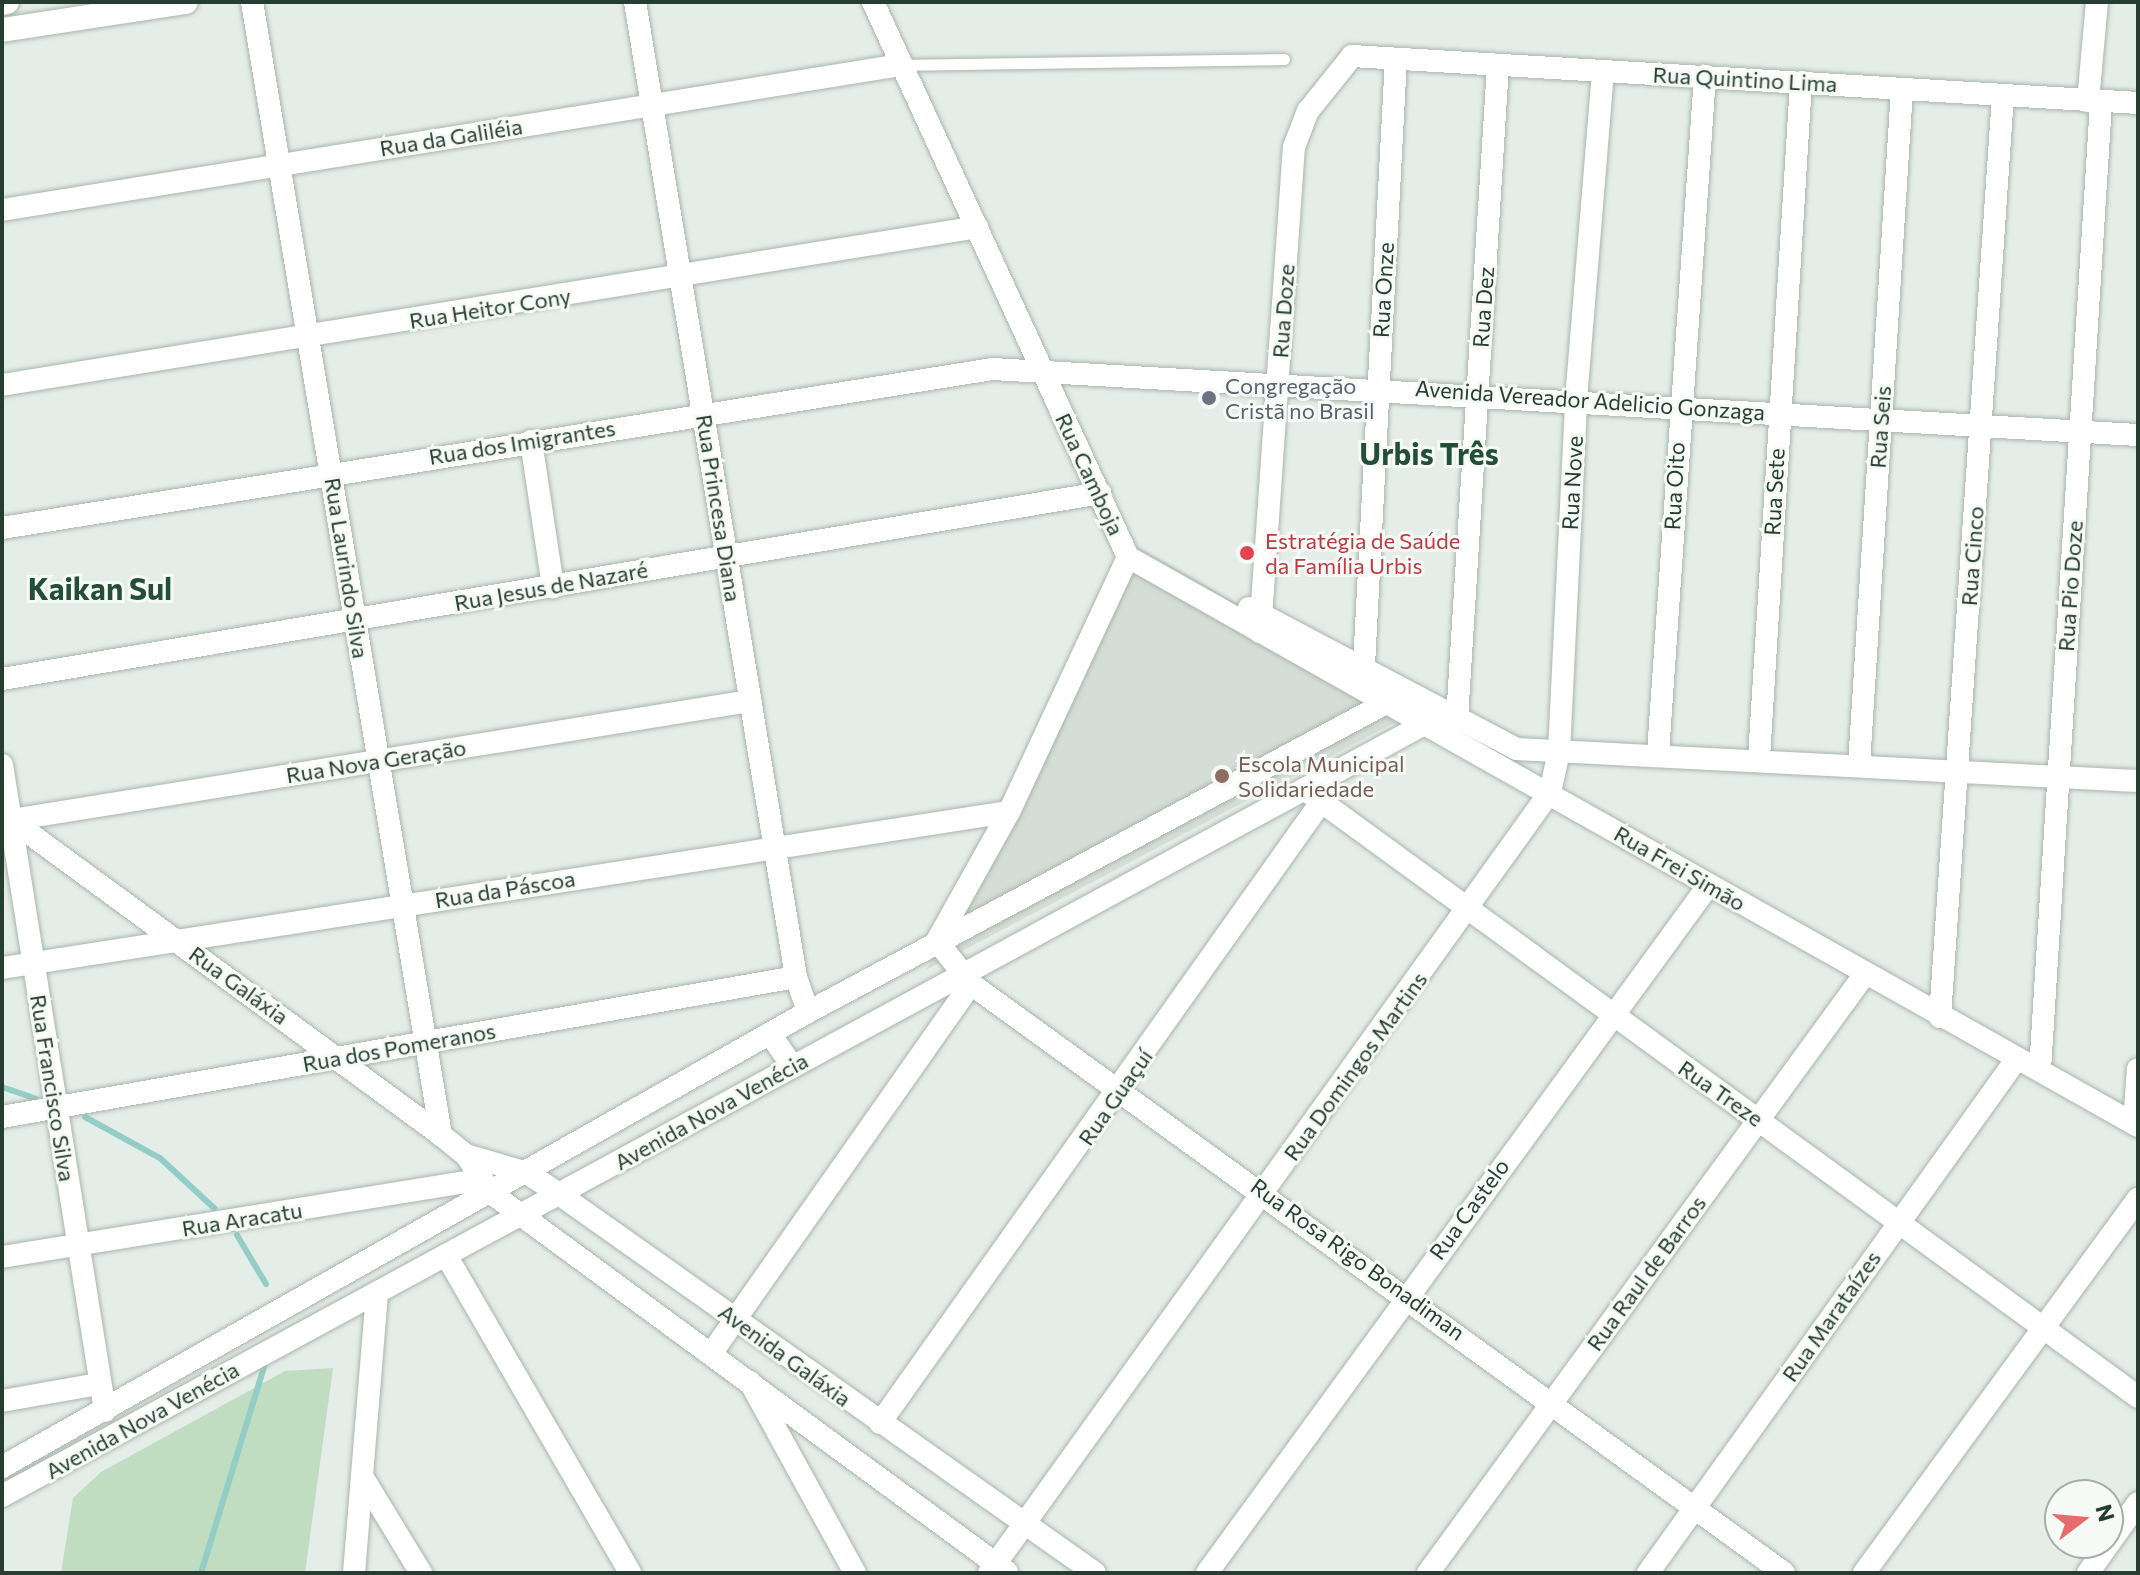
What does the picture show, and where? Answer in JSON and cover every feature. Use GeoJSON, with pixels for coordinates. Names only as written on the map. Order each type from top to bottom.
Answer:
{"type":"FeatureCollection","features":[{"type":"Feature","properties":{"kind":"street"},"geometry":{"type":"LineString","coordinates":[[2,30],[186,2]]}},
{"type":"Feature","properties":{"kind":"street","name":"Rua Laurindo Silva"},"geometry":{"type":"LineString","coordinates":[[252,2],[441,1135]]}},
{"type":"Feature","properties":{"kind":"street","name":"Rua Princesa Diana"},"geometry":{"type":"LineString","coordinates":[[635,2],[796,977],[808,1012]]}},
{"type":"Feature","properties":{"kind":"street","name":"Rua Camboja"},"geometry":{"type":"LineString","coordinates":[[873,2],[1128,557],[1009,812],[937,941]]}},
{"type":"Feature","properties":{"kind":"street","name":"Rua Pio Doze"},"geometry":{"type":"LineString","coordinates":[[2040,1070],[2056,775],[2082,431],[2097,2]]}},
{"type":"Feature","properties":{"kind":"street","name":"Rua Quintino Lima"},"geometry":{"type":"LineString","coordinates":[[1352,56],[2138,103]]}},
{"type":"Feature","properties":{"kind":"street","name":"Rua Doze"},"geometry":{"type":"LineString","coordinates":[[1260,632],[1294,147],[1308,111],[1352,56]]}},
{"type":"Feature","properties":{"kind":"street","name":"Rua Onze"},"geometry":{"type":"LineString","coordinates":[[1364,665],[1396,59]]}},
{"type":"Feature","properties":{"kind":"street","name":"Rua da Galiléia"},"geometry":{"type":"LineString","coordinates":[[2,210],[901,65]]}},
{"type":"Feature","properties":{"kind":"street","name":"Rua Dez"},"geometry":{"type":"LineString","coordinates":[[1451,729],[1478,395],[1498,65]]}},
{"type":"Feature","properties":{"kind":"street","name":"Rua Nove"},"geometry":{"type":"LineString","coordinates":[[1550,792],[1559,752],[1576,400],[1603,71]]}},
{"type":"Feature","properties":{"kind":"street","name":"Rua Oito"},"geometry":{"type":"LineString","coordinates":[[1658,753],[1679,409],[1705,76]]}},
{"type":"Feature","properties":{"kind":"street","name":"Rua Sete"},"geometry":{"type":"LineString","coordinates":[[1759,758],[1778,412],[1801,82]]}},
{"type":"Feature","properties":{"kind":"street","name":"Rua Seis"},"geometry":{"type":"LineString","coordinates":[[1859,765],[1902,89]]}},
{"type":"Feature","properties":{"kind":"street","name":"Rua Cinco"},"geometry":{"type":"LineString","coordinates":[[1940,1017],[2003,95]]}},
{"type":"Feature","properties":{"kind":"street","name":"Rua Heitor Cony"},"geometry":{"type":"LineString","coordinates":[[2,385],[680,279],[977,227]]}},
{"type":"Feature","properties":{"kind":"street","name":"Rua dos Imigrantes"},"geometry":{"type":"LineString","coordinates":[[2,528],[993,369],[1043,373]]}},
{"type":"Feature","properties":{"kind":"street","name":"Avenida Vereador Adelicio Gonzaga"},"geometry":{"type":"LineString","coordinates":[[1043,373],[1377,387],[1679,409],[1880,417],[2138,435]]}},
{"type":"Feature","properties":{"kind":"street"},"geometry":{"type":"LineString","coordinates":[[531,441],[553,587]]}},
{"type":"Feature","properties":{"kind":"street","name":"Rua Jesus de Nazaré"},"geometry":{"type":"LineString","coordinates":[[2,679],[1100,493]]}},
{"type":"Feature","properties":{"kind":"street","name":"Rua Frei Simão"},"geometry":{"type":"LineString","coordinates":[[1128,557],[1224,606],[1260,632],[1421,726],[1451,729]]}},
{"type":"Feature","properties":{"kind":"street","name":"Rua Frei Simão"},"geometry":{"type":"LineString","coordinates":[[1224,606],[1262,608],[1364,665],[1451,729],[1708,886],[2136,1124]]}},
{"type":"Feature","properties":{"kind":"street","name":"Rua Nova Geração"},"geometry":{"type":"LineString","coordinates":[[6,815],[750,701]]}},
{"type":"Feature","properties":{"kind":"street","name":"Avenida Nova Venécia"},"geometry":{"type":"LineString","coordinates":[[2,1467],[105,1411],[486,1186],[527,1173],[937,941],[1384,704]]}},
{"type":"Feature","properties":{"kind":"street","name":"Avenida Nova Venécia"},"geometry":{"type":"LineString","coordinates":[[2,1496],[793,1067],[966,980],[1260,813],[1313,796],[1344,767],[1421,726]]}},
{"type":"Feature","properties":{"kind":"street"},"geometry":{"type":"LineString","coordinates":[[1451,729],[1516,749],[1759,758],[2138,781]]}},
{"type":"Feature","properties":{"kind":"street","name":"Rua Francisco Silva"},"geometry":{"type":"LineString","coordinates":[[2,765],[6,815],[33,962],[98,1384],[105,1411]]}},
{"type":"Feature","properties":{"kind":"street"},"geometry":{"type":"LineString","coordinates":[[1241,780],[1260,813]]}},
{"type":"Feature","properties":{"kind":"street","name":"Rua Domingos Martins"},"geometry":{"type":"LineString","coordinates":[[998,1570],[1026,1524],[1469,910],[1550,792]]}},
{"type":"Feature","properties":{"kind":"street","name":"Rua Treze"},"geometry":{"type":"LineString","coordinates":[[1313,796],[1611,1015],[2046,1326],[2138,1397]]}},
{"type":"Feature","properties":{"kind":"street","name":"Rua Guaçuí"},"geometry":{"type":"LineString","coordinates":[[880,1423],[1121,1091],[1313,796]]}},
{"type":"Feature","properties":{"kind":"street","name":"Rua da Páscoa"},"geometry":{"type":"LineString","coordinates":[[2,968],[1009,812]]}},
{"type":"Feature","properties":{"kind":"street","name":"Rua Galáxia"},"geometry":{"type":"LineString","coordinates":[[6,815],[441,1135],[466,1155],[486,1186]]}},
{"type":"Feature","properties":{"kind":"street","name":"Rua Castelo"},"geometry":{"type":"LineString","coordinates":[[1207,1573],[1407,1294],[1708,886]]}},
{"type":"Feature","properties":{"kind":"street","name":"Rua Rosa Rigo Bonadiman"},"geometry":{"type":"LineString","coordinates":[[937,941],[966,980],[1407,1294],[1784,1573]]}},
{"type":"Feature","properties":{"kind":"street","name":"Rua Raul de Barros"},"geometry":{"type":"LineString","coordinates":[[1428,1573],[1865,974]]}},
{"type":"Feature","properties":{"kind":"street","name":"Rua dos Pomeranos"},"geometry":{"type":"LineString","coordinates":[[2,1117],[796,977]]}},
{"type":"Feature","properties":{"kind":"street"},"geometry":{"type":"LineString","coordinates":[[713,1351],[966,980]]}},
{"type":"Feature","properties":{"kind":"street"},"geometry":{"type":"LineString","coordinates":[[770,1034],[793,1067]]}},
{"type":"Feature","properties":{"kind":"street","name":"Rua Marataízes"},"geometry":{"type":"LineString","coordinates":[[1648,1573],[2016,1060]]}},
{"type":"Feature","properties":{"kind":"street"},"geometry":{"type":"LineString","coordinates":[[2136,1124],[2138,1069]]}},
{"type":"Feature","properties":{"kind":"street","name":"Avenida Galáxia"},"geometry":{"type":"LineString","coordinates":[[466,1155],[527,1173],[559,1194],[1095,1573]]}},
{"type":"Feature","properties":{"kind":"street","name":"Avenida Galáxia"},"geometry":{"type":"LineString","coordinates":[[486,1186],[745,1374],[998,1570]]}},
{"type":"Feature","properties":{"kind":"street","name":"Rua Aracatu"},"geometry":{"type":"LineString","coordinates":[[2,1257],[486,1186]]}},
{"type":"Feature","properties":{"kind":"street"},"geometry":{"type":"LineString","coordinates":[[1864,1573],[2138,1198]]}},
{"type":"Feature","properties":{"kind":"street"},"geometry":{"type":"LineString","coordinates":[[446,1255],[630,1573]]}},
{"type":"Feature","properties":{"kind":"street"},"geometry":{"type":"LineString","coordinates":[[354,1573],[377,1293]]}},
{"type":"Feature","properties":{"kind":"street"},"geometry":{"type":"LineString","coordinates":[[745,1374],[855,1573]]}},
{"type":"Feature","properties":{"kind":"street"},"geometry":{"type":"LineString","coordinates":[[2,1401],[98,1384]]}},
{"type":"Feature","properties":{"kind":"street"},"geometry":{"type":"LineString","coordinates":[[362,1476],[421,1573]]}},
{"type":"Feature","properties":{"kind":"street"},"geometry":{"type":"LineString","coordinates":[[2088,1573],[2138,1503]]}},
{"type":"Feature","properties":{"kind":"lane"},"geometry":{"type":"LineString","coordinates":[[901,65],[1284,59]]}},
{"type":"Feature","properties":{"kind":"shaded area"},"geometry":{"type":"Polygon","coordinates":[[[1135,545],[1422,708],[926,970],[1064,682],[1135,545]]]}},
{"type":"Feature","properties":{"kind":"green space"},"geometry":{"type":"Polygon","coordinates":[[[333,1368],[305,1573],[61,1573],[73,1498],[101,1472],[285,1371],[333,1368]]]}},
{"type":"Feature","properties":{"kind":"waterway"},"geometry":{"type":"LineString","coordinates":[[2,1087],[36,1099]]}},
{"type":"Feature","properties":{"kind":"waterway"},"geometry":{"type":"LineString","coordinates":[[85,1117],[160,1158],[214,1208]]}},
{"type":"Feature","properties":{"kind":"waterway"},"geometry":{"type":"LineString","coordinates":[[237,1235],[266,1284]]}},
{"type":"Feature","properties":{"kind":"waterway"},"geometry":{"type":"LineString","coordinates":[[201,1573],[265,1364]]}},
{"type":"Feature","properties":{"kind":"place","name":"Congregação Cristã no Brasil"},"geometry":{"type":"Point","coordinates":[1209,398]}},
{"type":"Feature","properties":{"kind":"place","name":"Estratégia de Saúde da Família Urbis"},"geometry":{"type":"Point","coordinates":[1247,553]}},
{"type":"Feature","properties":{"kind":"place","name":"Escola Municipal Solidariedade"},"geometry":{"type":"Point","coordinates":[1222,776]}},
{"type":"Feature","properties":{"kind":"district","name":"Urbis Três"},"geometry":{"type":"Point","coordinates":[1429,453]}},
{"type":"Feature","properties":{"kind":"district","name":"Kaikan Sul"},"geometry":{"type":"Point","coordinates":[100,588]}}]}
